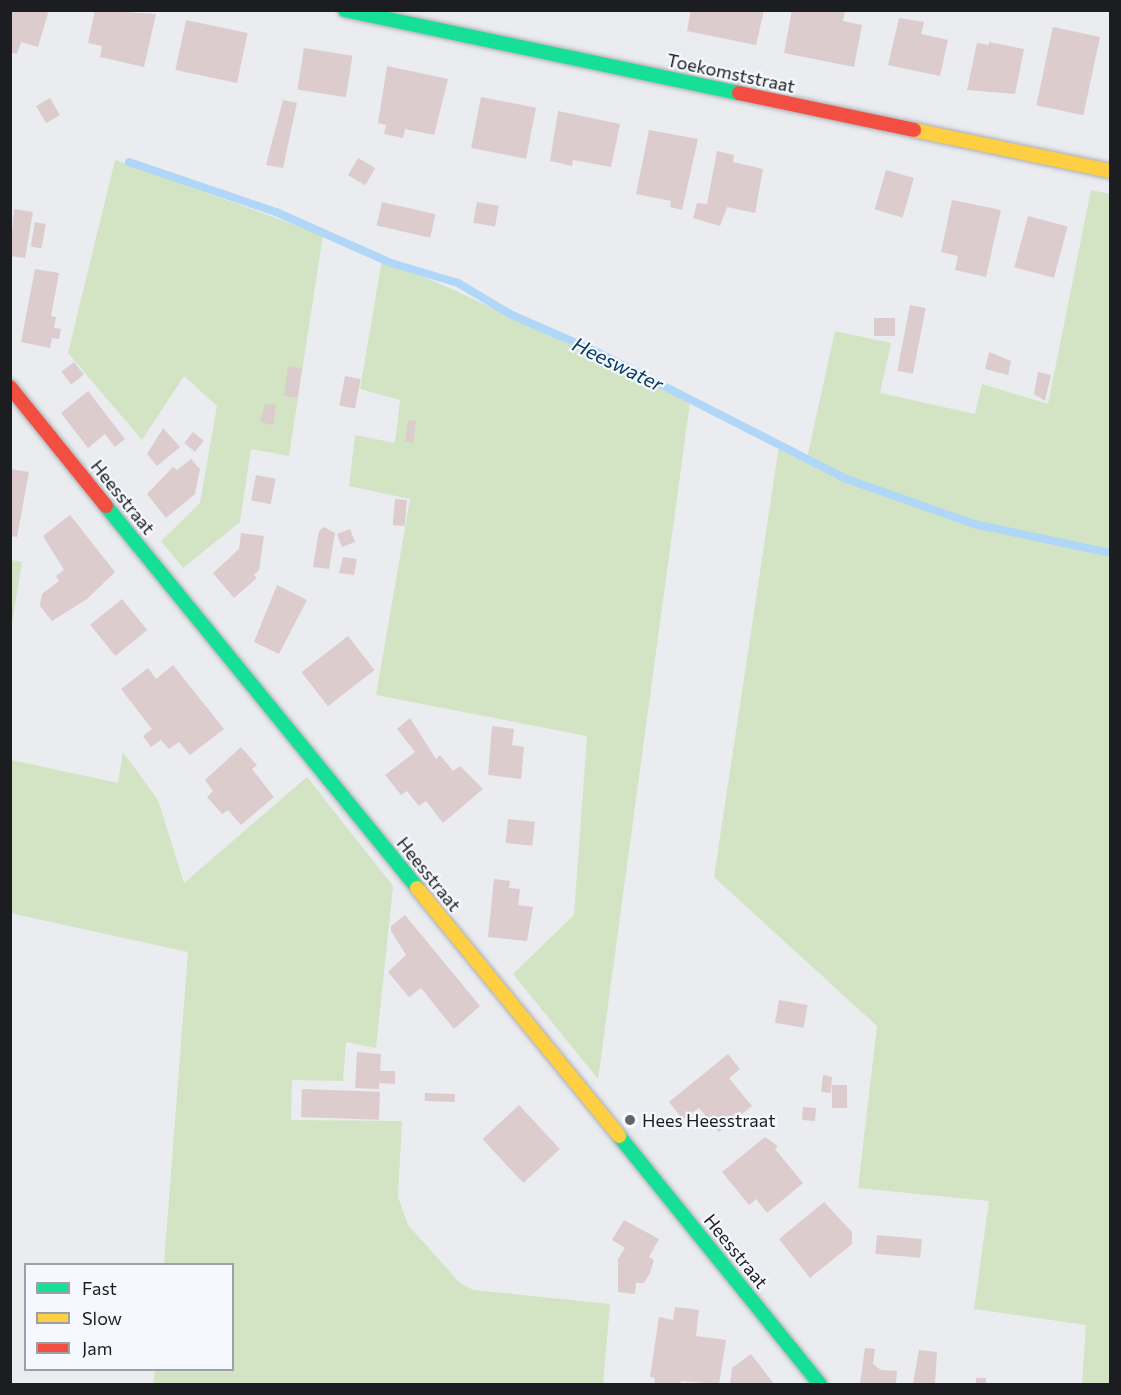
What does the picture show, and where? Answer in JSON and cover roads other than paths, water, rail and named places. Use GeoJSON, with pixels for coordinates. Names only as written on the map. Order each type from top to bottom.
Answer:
{"type":"FeatureCollection","features":[{"type":"Feature","properties":{"kind":"street","name":"Toekomststraat"},"geometry":{"type":"LineString","coordinates":[[345,10],[1110,171]]}},
{"type":"Feature","properties":{"kind":"street","name":"Heesstraat"},"geometry":{"type":"LineString","coordinates":[[10,387],[820,1384]]}},
{"type":"Feature","properties":{"kind":"waterway","name":"Heeswater"},"geometry":{"type":"LineString","coordinates":[[129,162],[276,212],[391,263],[458,283],[512,315],[597,352],[844,478],[974,524],[1110,553]]}},
{"type":"Feature","properties":{"kind":"place","name":"Hees Heesstraat"},"geometry":{"type":"Point","coordinates":[630,1120]}}]}
